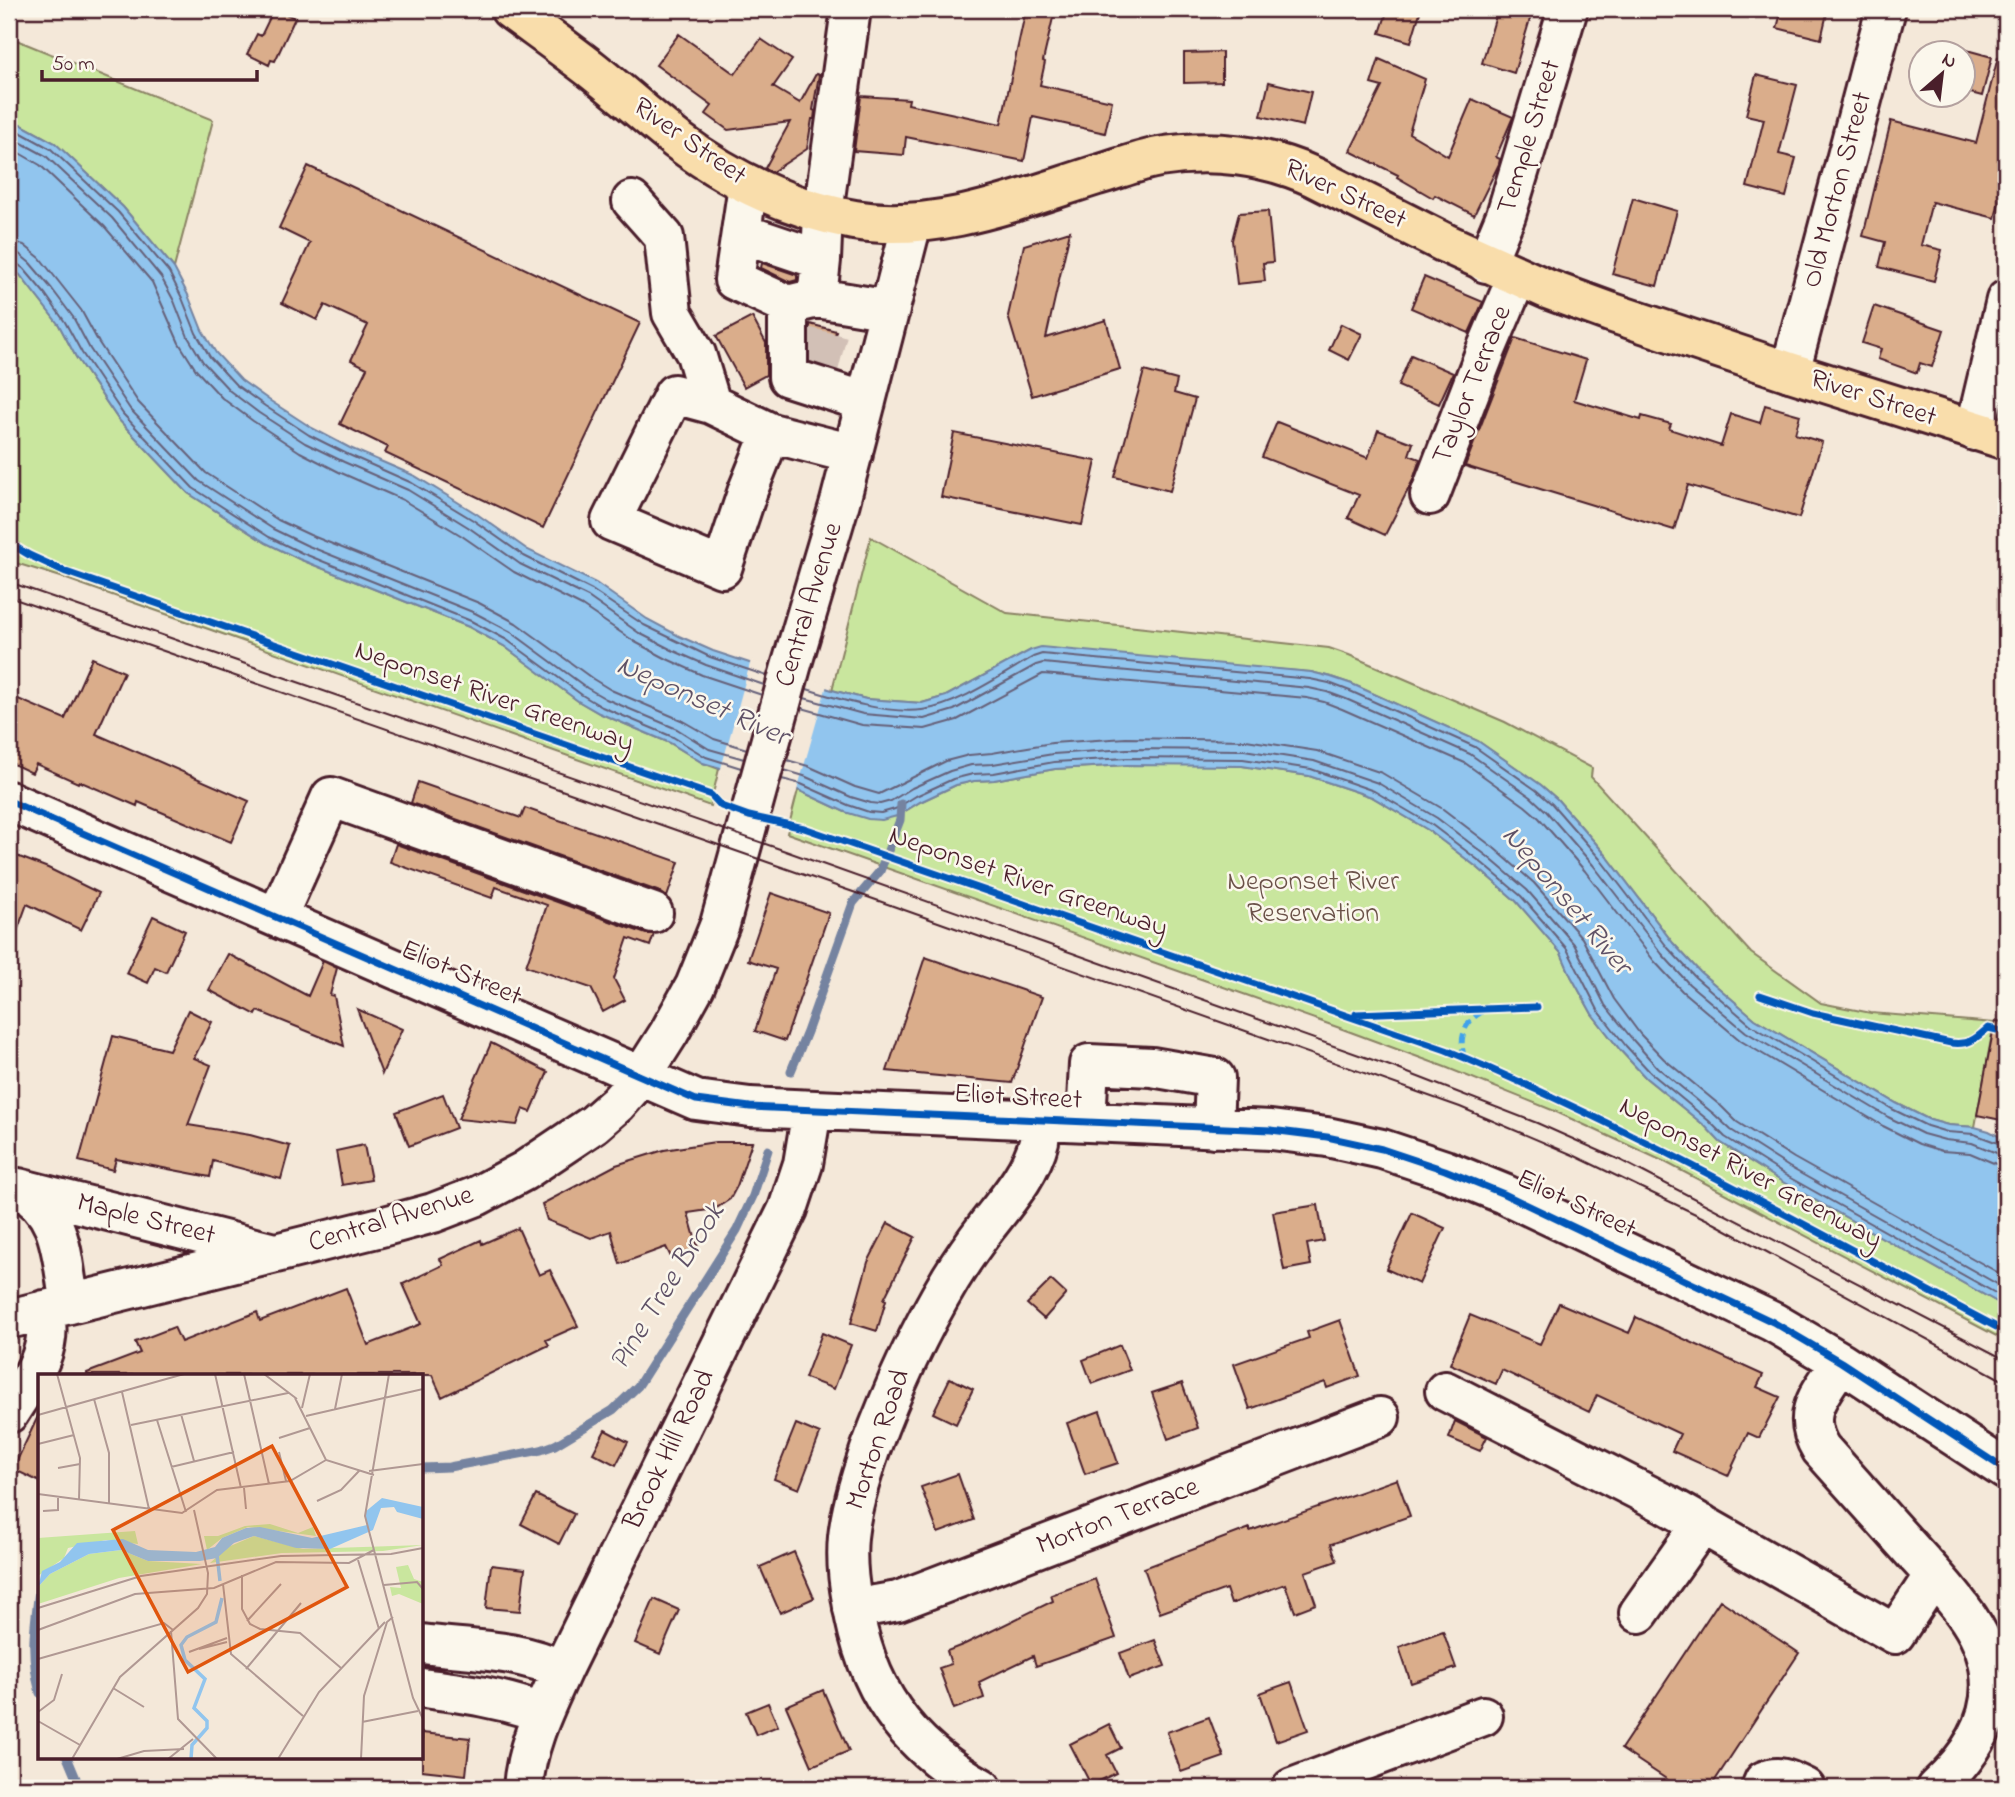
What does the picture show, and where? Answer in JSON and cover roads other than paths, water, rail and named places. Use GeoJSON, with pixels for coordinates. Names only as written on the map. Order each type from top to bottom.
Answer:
{"type":"FeatureCollection","features":[{"type":"Feature","properties":{"kind":"main road","name":"River Street"},"geometry":{"type":"LineString","coordinates":[[510,9],[591,69],[678,140],[731,176],[775,197],[823,213],[865,221],[912,223],[980,211],[1159,157],[1199,153],[1260,158],[1297,169],[1502,270],[1610,312],[1991,436]]}},
{"type":"Feature","properties":{"kind":"street"},"geometry":{"type":"LineString","coordinates":[[851,9],[823,213],[818,309],[788,377],[817,377],[866,402]]}},
{"type":"Feature","properties":{"kind":"street","name":"Temple Street"},"geometry":{"type":"LineString","coordinates":[[1502,270],[1506,215],[1568,9]]}},
{"type":"Feature","properties":{"kind":"street","name":"Old Morton Street"},"geometry":{"type":"LineString","coordinates":[[1790,372],[1886,9]]}},
{"type":"Feature","properties":{"kind":"street"},"geometry":{"type":"LineString","coordinates":[[748,185],[734,280],[818,309],[890,310]]}},
{"type":"Feature","properties":{"kind":"street"},"geometry":{"type":"LineString","coordinates":[[632,201],[664,237],[672,313],[696,354],[710,404]]}},
{"type":"Feature","properties":{"kind":"street","name":"Central Avenue"},"geometry":{"type":"LineString","coordinates":[[41,1311],[433,1213],[477,1196],[524,1171],[594,1124],[617,1104],[641,1077],[695,986],[727,900],[853,454],[912,223]]}},
{"type":"Feature","properties":{"kind":"street"},"geometry":{"type":"LineString","coordinates":[[741,233],[821,260]]}},
{"type":"Feature","properties":{"kind":"street","name":"Taylor Terrace"},"geometry":{"type":"LineString","coordinates":[[1430,495],[1486,350],[1502,270]]}},
{"type":"Feature","properties":{"kind":"street"},"geometry":{"type":"LineString","coordinates":[[1991,436],[2006,300]]}},
{"type":"Feature","properties":{"kind":"street"},"geometry":{"type":"LineString","coordinates":[[771,433],[748,490],[722,568],[611,520],[674,394],[710,404],[771,433],[853,454]]}},
{"type":"Feature","properties":{"kind":"street"},"geometry":{"type":"LineString","coordinates":[[277,917],[331,797],[653,913]]}},
{"type":"Feature","properties":{"kind":"street","name":"Eliot Street"},"geometry":{"type":"LineString","coordinates":[[9,801],[682,1096],[714,1104],[812,1110],[1285,1132],[1327,1137],[1382,1149],[1445,1170],[1504,1194],[1773,1322],[1841,1362],[2006,1470]]}},
{"type":"Feature","properties":{"kind":"street"},"geometry":{"type":"LineString","coordinates":[[1086,1122],[1089,1065],[1152,1067],[1215,1078],[1213,1128]]}},
{"type":"Feature","properties":{"kind":"street","name":"Brook Hill Road"},"geometry":{"type":"LineString","coordinates":[[523,1788],[528,1754],[542,1713],[782,1221],[803,1164],[812,1110]]}},
{"type":"Feature","properties":{"kind":"street","name":"Morton Road"},"geometry":{"type":"LineString","coordinates":[[982,1788],[954,1773],[921,1745],[894,1713],[872,1674],[860,1642],[853,1609],[847,1562],[848,1537],[858,1488],[878,1428],[907,1359],[938,1300],[975,1242],[1028,1168],[1039,1139],[1040,1119]]}},
{"type":"Feature","properties":{"kind":"street","name":"Maple Street"},"geometry":{"type":"LineString","coordinates":[[13,1187],[275,1253]]}},
{"type":"Feature","properties":{"kind":"street","name":"Maple Street"},"geometry":{"type":"LineString","coordinates":[[9,1413],[43,1353],[48,1330],[41,1311],[56,1232],[52,1219],[38,1201],[13,1187]]}},
{"type":"Feature","properties":{"kind":"street"},"geometry":{"type":"LineString","coordinates":[[1841,1362],[1813,1408],[1811,1429],[1815,1439],[1959,1605],[1978,1634],[1991,1668],[1992,1684],[1987,1716],[1972,1747],[1936,1788]]}},
{"type":"Feature","properties":{"kind":"street"},"geometry":{"type":"LineString","coordinates":[[9,1374],[9,1413]]}},
{"type":"Feature","properties":{"kind":"street"},"geometry":{"type":"LineString","coordinates":[[1445,1391],[1666,1504],[1895,1634],[1934,1575]]}},
{"type":"Feature","properties":{"kind":"street","name":"Morton Terrace"},"geometry":{"type":"LineString","coordinates":[[853,1609],[898,1601],[1380,1418]]}},
{"type":"Feature","properties":{"kind":"street"},"geometry":{"type":"LineString","coordinates":[[1639,1614],[1702,1524]]}},
{"type":"Feature","properties":{"kind":"street"},"geometry":{"type":"LineString","coordinates":[[424,1644],[519,1655],[562,1670]]}},
{"type":"Feature","properties":{"kind":"street"},"geometry":{"type":"LineString","coordinates":[[424,1688],[491,1697],[542,1713]]}},
{"type":"Feature","properties":{"kind":"street"},"geometry":{"type":"LineString","coordinates":[[1292,1788],[1483,1716]]}},
{"type":"Feature","properties":{"kind":"street"},"geometry":{"type":"LineString","coordinates":[[1761,1788],[1764,1781],[1774,1777],[1785,1778],[1805,1788]]}},
{"type":"Feature","properties":{"kind":"water","name":"Neponset River"},"geometry":{"type":"Polygon","coordinates":[[[9,118],[55,143],[123,207],[174,268],[202,330],[216,353],[241,380],[312,428],[415,476],[477,514],[528,550],[596,583],[647,619],[713,651],[866,699],[922,703],[946,696],[1041,647],[1311,672],[1352,684],[1478,741],[1557,799],[1606,855],[1673,943],[1700,972],[1755,1019],[1896,1103],[1930,1120],[1948,1125],[1975,1127],[2006,1140],[2006,1307],[1781,1181],[1720,1142],[1705,1126],[1646,1078],[1621,1051],[1592,1014],[1561,953],[1516,901],[1428,830],[1372,797],[1309,776],[1242,766],[1127,765],[1055,769],[974,781],[956,785],[897,816],[882,820],[868,819],[845,812],[798,790],[703,763],[670,743],[599,713],[578,701],[504,646],[469,627],[299,559],[266,543],[188,493],[118,419],[76,357],[59,325],[20,275],[9,266],[9,118]]]}},
{"type":"Feature","properties":{"kind":"waterway","name":"Pine Tree Brook"},"geometry":{"type":"LineString","coordinates":[[791,1071],[853,903],[880,871],[900,820],[901,804]]}},
{"type":"Feature","properties":{"kind":"waterway","name":"Pine Tree Brook"},"geometry":{"type":"LineString","coordinates":[[424,1468],[449,1467],[541,1450],[555,1445],[613,1410],[638,1386],[737,1230],[753,1196],[768,1150]]}},
{"type":"Feature","properties":{"kind":"waterway","name":"Pine Tree Brook"},"geometry":{"type":"LineString","coordinates":[[38,1599],[34,1651],[38,1683]]}},
{"type":"Feature","properties":{"kind":"waterway","name":"Pine Tree Brook"},"geometry":{"type":"LineString","coordinates":[[67,1758],[80,1788]]}},
{"type":"Feature","properties":{"kind":"tunnel"},"geometry":{"type":"LineString","coordinates":[[819,369],[829,329]]}},
{"type":"Feature","properties":{"kind":"tram line"},"geometry":{"type":"LineString","coordinates":[[9,582],[777,848],[1390,1066],[1537,1123],[1620,1160],[2006,1360]]}},
{"type":"Feature","properties":{"kind":"tram line"},"geometry":{"type":"LineString","coordinates":[[9,597],[1460,1107],[1573,1155],[1708,1220],[2006,1382]]}},
{"type":"Feature","properties":{"kind":"park label","name":"Neponset River Reservation"},"geometry":{"type":"Point","coordinates":[1313,898]}}]}
